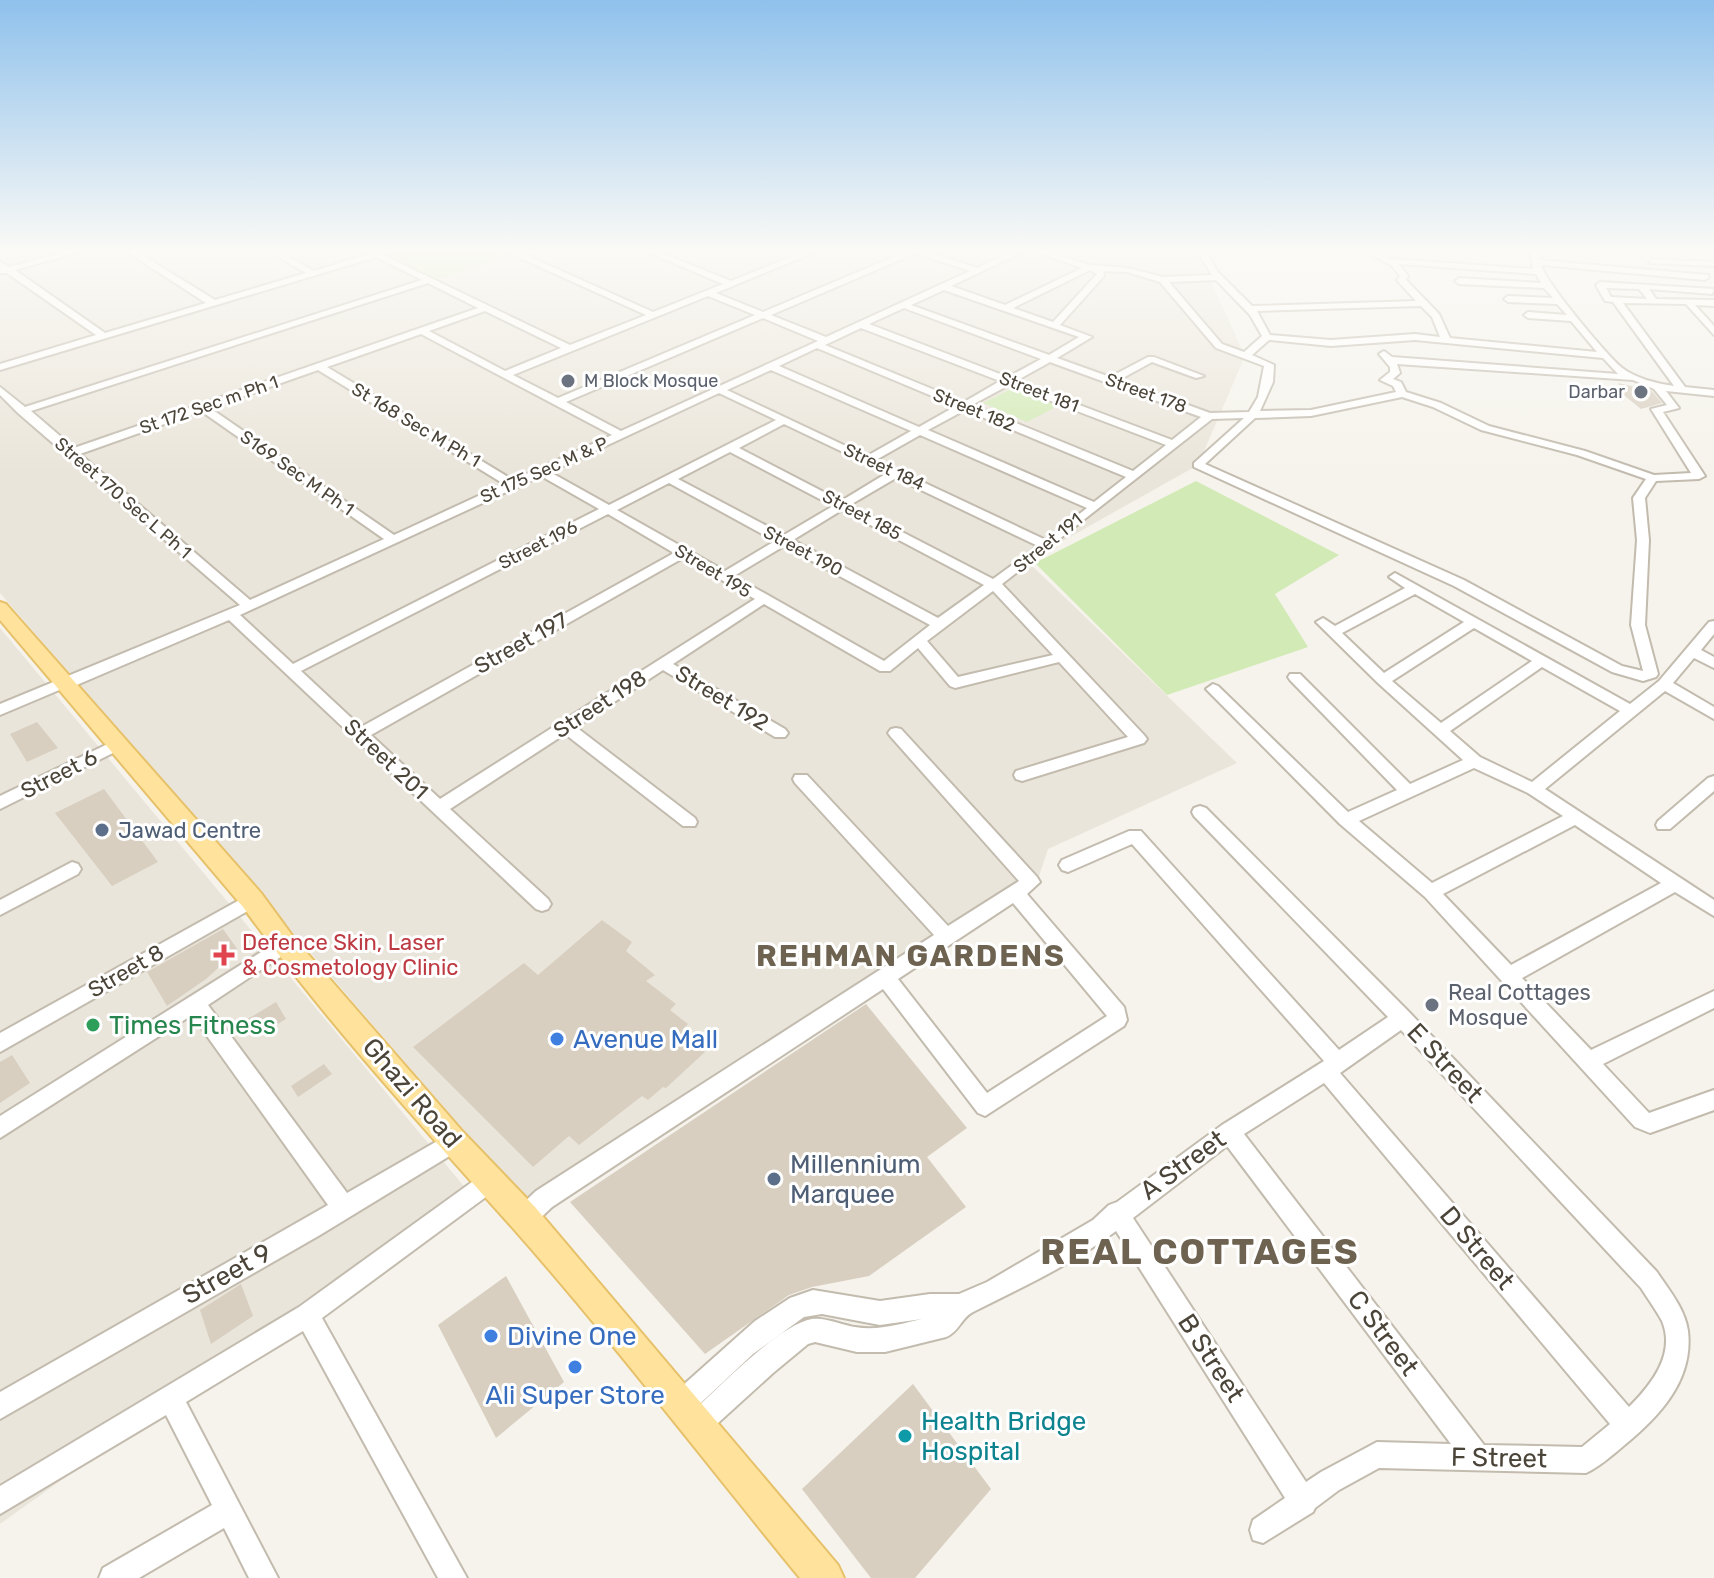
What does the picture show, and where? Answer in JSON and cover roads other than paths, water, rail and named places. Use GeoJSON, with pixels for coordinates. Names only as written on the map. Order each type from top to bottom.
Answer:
{"type":"FeatureCollection","features":[{"type":"Feature","properties":{"kind":"main road","name":"Ghazi Road"},"geometry":{"type":"LineString","coordinates":[[0,608],[252,900],[285,945],[453,1142],[524,1218],[825,1578]]}},
{"type":"Feature","properties":{"kind":"street"},"geometry":{"type":"LineString","coordinates":[[88,326],[103,336]]}},
{"type":"Feature","properties":{"kind":"street"},"geometry":{"type":"LineString","coordinates":[[0,367],[138,326]]}},
{"type":"Feature","properties":{"kind":"street"},"geometry":{"type":"LineString","coordinates":[[22,411],[288,326]]}},
{"type":"Feature","properties":{"kind":"street","name":"St 172 Sec m Ph 1"},"geometry":{"type":"LineString","coordinates":[[71,453],[437,326]]}},
{"type":"Feature","properties":{"kind":"street"},"geometry":{"type":"LineString","coordinates":[[519,326],[568,348]]}},
{"type":"Feature","properties":{"kind":"street"},"geometry":{"type":"LineString","coordinates":[[506,374],[626,326]]}},
{"type":"Feature","properties":{"kind":"street"},"geometry":{"type":"LineString","coordinates":[[560,401],[740,326]]}},
{"type":"Feature","properties":{"kind":"street","name":"Street 182"},"geometry":{"type":"LineString","coordinates":[[785,326],[962,406],[1132,475]]}},
{"type":"Feature","properties":{"kind":"street","name":"St 175 Sec M & P"},"geometry":{"type":"LineString","coordinates":[[0,710],[231,614],[860,326]]}},
{"type":"Feature","properties":{"kind":"street","name":"Street 181"},"geometry":{"type":"LineString","coordinates":[[864,326],[1171,443]]}},
{"type":"Feature","properties":{"kind":"street","name":"Street 178"},"geometry":{"type":"LineString","coordinates":[[961,326],[1209,416]]}},
{"type":"Feature","properties":{"kind":"street"},"geometry":{"type":"LineString","coordinates":[[869,459],[1087,337],[1060,326]]}},
{"type":"Feature","properties":{"kind":"street"},"geometry":{"type":"LineString","coordinates":[[1202,326],[1219,346],[1269,365],[1266,395],[1255,414],[1198,465],[1459,583],[1617,669],[1643,676],[1651,674],[1638,625],[1643,540],[1639,498],[1653,478]]}},
{"type":"Feature","properties":{"kind":"street"},"geometry":{"type":"LineString","coordinates":[[1261,326],[1267,337]]}},
{"type":"Feature","properties":{"kind":"street"},"geometry":{"type":"LineString","coordinates":[[1440,326],[1446,339]]}},
{"type":"Feature","properties":{"kind":"street"},"geometry":{"type":"LineString","coordinates":[[1580,326],[1614,367],[1633,379]]}},
{"type":"Feature","properties":{"kind":"street"},"geometry":{"type":"LineString","coordinates":[[1635,326],[1682,390]]}},
{"type":"Feature","properties":{"kind":"street"},"geometry":{"type":"LineString","coordinates":[[422,331],[621,435]]}},
{"type":"Feature","properties":{"kind":"street"},"geometry":{"type":"LineString","coordinates":[[1245,356],[1267,337],[1331,343],[1376,338],[1446,339],[1604,355]]}},
{"type":"Feature","properties":{"kind":"street"},"geometry":{"type":"LineString","coordinates":[[1376,338],[1395,367],[1395,373],[1385,380],[1397,384],[1402,394]]}},
{"type":"Feature","properties":{"kind":"street"},"geometry":{"type":"LineString","coordinates":[[1111,380],[1151,359],[1199,376]]}},
{"type":"Feature","properties":{"kind":"street"},"geometry":{"type":"LineString","coordinates":[[1388,360],[1633,379],[1658,387],[1714,393]]}},
{"type":"Feature","properties":{"kind":"street"},"geometry":{"type":"LineString","coordinates":[[770,366],[1093,506]]}},
{"type":"Feature","properties":{"kind":"street","name":"St 168 Sec M Ph 1"},"geometry":{"type":"LineString","coordinates":[[320,367],[512,484]]}},
{"type":"Feature","properties":{"kind":"street"},"geometry":{"type":"LineString","coordinates":[[1209,416],[1341,409],[1402,394],[1437,405],[1485,428],[1581,453],[1653,478],[1699,476],[1656,409],[1674,408],[1658,387]]}},
{"type":"Feature","properties":{"kind":"street","name":"Street 170 Sec L Ph 1"},"geometry":{"type":"LineString","coordinates":[[0,390],[248,605]]}},
{"type":"Feature","properties":{"kind":"street","name":"Street 184"},"geometry":{"type":"LineString","coordinates":[[720,390],[1047,545]]}},
{"type":"Feature","properties":{"kind":"street","name":"S169 Sec M Ph 1"},"geometry":{"type":"LineString","coordinates":[[203,408],[392,539]]}},
{"type":"Feature","properties":{"kind":"street","name":"Street 191"},"geometry":{"type":"LineString","coordinates":[[885,668],[1209,416]]}},
{"type":"Feature","properties":{"kind":"street","name":"Street 196"},"geometry":{"type":"LineString","coordinates":[[292,670],[783,421]]}},
{"type":"Feature","properties":{"kind":"street","name":"Street 185"},"geometry":{"type":"LineString","coordinates":[[729,447],[995,585],[1139,739],[1022,775]]}},
{"type":"Feature","properties":{"kind":"street","name":"Street 195"},"geometry":{"type":"LineString","coordinates":[[541,471],[885,668]]}},
{"type":"Feature","properties":{"kind":"street"},"geometry":{"type":"LineString","coordinates":[[724,577],[897,472]]}},
{"type":"Feature","properties":{"kind":"street","name":"Street 190"},"geometry":{"type":"LineString","coordinates":[[668,478],[939,624]]}},
{"type":"Feature","properties":{"kind":"street","name":"Street 197"},"geometry":{"type":"LineString","coordinates":[[359,735],[683,553]]}},
{"type":"Feature","properties":{"kind":"street"},"geometry":{"type":"LineString","coordinates":[[1395,577],[1631,711]]}},
{"type":"Feature","properties":{"kind":"street"},"geometry":{"type":"LineString","coordinates":[[1336,631],[1415,588]]}},
{"type":"Feature","properties":{"kind":"street","name":"Street 198"},"geometry":{"type":"LineString","coordinates":[[439,808],[762,600]]}},
{"type":"Feature","properties":{"kind":"street","name":"Street 201"},"geometry":{"type":"LineString","coordinates":[[231,614],[542,904]]}},
{"type":"Feature","properties":{"kind":"street"},"geometry":{"type":"LineString","coordinates":[[1383,680],[1475,621]]}},
{"type":"Feature","properties":{"kind":"street"},"geometry":{"type":"LineString","coordinates":[[1323,622],[1474,761],[1534,789],[1714,909]]}},
{"type":"Feature","properties":{"kind":"street"},"geometry":{"type":"LineString","coordinates":[[1534,789],[1664,684],[1714,625]]}},
{"type":"Feature","properties":{"kind":"street"},"geometry":{"type":"LineString","coordinates":[[919,641],[955,683],[1063,657]]}},
{"type":"Feature","properties":{"kind":"street"},"geometry":{"type":"LineString","coordinates":[[1692,651],[1714,663]]}},
{"type":"Feature","properties":{"kind":"street"},"geometry":{"type":"LineString","coordinates":[[1440,731],[1542,660]]}},
{"type":"Feature","properties":{"kind":"street","name":"Street 192"},"geometry":{"type":"LineString","coordinates":[[663,664],[780,733]]}},
{"type":"Feature","properties":{"kind":"street"},"geometry":{"type":"LineString","coordinates":[[1295,677],[1408,791]]}},
{"type":"Feature","properties":{"kind":"street"},"geometry":{"type":"LineString","coordinates":[[1664,684],[1714,714]]}},
{"type":"Feature","properties":{"kind":"street"},"geometry":{"type":"LineString","coordinates":[[1213,689],[1346,820],[1431,892],[1645,1123],[1714,1100]]}},
{"type":"Feature","properties":{"kind":"street"},"geometry":{"type":"LineString","coordinates":[[566,727],[689,822]]}},
{"type":"Feature","properties":{"kind":"street"},"geometry":{"type":"LineString","coordinates":[[524,1218],[544,1199],[1031,882],[896,733]]}},
{"type":"Feature","properties":{"kind":"street","name":"Street 6"},"geometry":{"type":"LineString","coordinates":[[0,803],[118,744]]}},
{"type":"Feature","properties":{"kind":"street"},"geometry":{"type":"LineString","coordinates":[[1346,820],[1474,761]]}},
{"type":"Feature","properties":{"kind":"street"},"geometry":{"type":"LineString","coordinates":[[801,779],[947,937]]}},
{"type":"Feature","properties":{"kind":"street"},"geometry":{"type":"LineString","coordinates":[[1664,825],[1714,782]]}},
{"type":"Feature","properties":{"kind":"street","name":"E Street"},"geometry":{"type":"LineString","coordinates":[[1200,812],[1402,1018],[1649,1280],[1675,1326]]}},
{"type":"Feature","properties":{"kind":"street"},"geometry":{"type":"LineString","coordinates":[[1431,892],[1576,817]]}},
{"type":"Feature","properties":{"kind":"street","name":"D Street"},"geometry":{"type":"LineString","coordinates":[[1068,865],[1135,836],[1332,1067],[1628,1425]]}},
{"type":"Feature","properties":{"kind":"street"},"geometry":{"type":"LineString","coordinates":[[0,908],[72,869]]}},
{"type":"Feature","properties":{"kind":"street"},"geometry":{"type":"LineString","coordinates":[[1510,975],[1676,883]]}},
{"type":"Feature","properties":{"kind":"street"},"geometry":{"type":"LineString","coordinates":[[885,977],[985,1106],[1117,1020],[1117,1013],[1015,892]]}},
{"type":"Feature","properties":{"kind":"street","name":"Street 8"},"geometry":{"type":"LineString","coordinates":[[0,1043],[252,900]]}},
{"type":"Feature","properties":{"kind":"street"},"geometry":{"type":"LineString","coordinates":[[0,1128],[285,945]]}},
{"type":"Feature","properties":{"kind":"street"},"geometry":{"type":"LineString","coordinates":[[1589,1061],[1714,999]]}},
{"type":"Feature","properties":{"kind":"street"},"geometry":{"type":"LineString","coordinates":[[195,1003],[344,1208]]}},
{"type":"Feature","properties":{"kind":"street","name":"A Street"},"geometry":{"type":"LineString","coordinates":[[690,1414],[801,1335],[823,1330],[857,1340],[885,1340],[946,1325],[960,1306],[1101,1228],[1229,1132],[1402,1018]]}},
{"type":"Feature","properties":{"kind":"street","name":"C Street"},"geometry":{"type":"LineString","coordinates":[[1229,1132],[1478,1458]]}},
{"type":"Feature","properties":{"kind":"street","name":"Street 9"},"geometry":{"type":"LineString","coordinates":[[0,1406],[453,1142]]}},
{"type":"Feature","properties":{"kind":"street"},"geometry":{"type":"LineString","coordinates":[[0,1501],[307,1315],[490,1180]]}},
{"type":"Feature","properties":{"kind":"street","name":"B Street"},"geometry":{"type":"LineString","coordinates":[[1117,1213],[1304,1503]]}},
{"type":"Feature","properties":{"kind":"street"},"geometry":{"type":"LineString","coordinates":[[307,1315],[453,1578]]}},
{"type":"Feature","properties":{"kind":"street","name":"F Street"},"geometry":{"type":"LineString","coordinates":[[1263,1530],[1304,1503],[1330,1481],[1377,1455],[1586,1460],[1650,1406],[1677,1362],[1675,1326]]}},
{"type":"Feature","properties":{"kind":"street"},"geometry":{"type":"LineString","coordinates":[[170,1397],[264,1578]]}},
{"type":"Feature","properties":{"kind":"street"},"geometry":{"type":"LineString","coordinates":[[113,1578],[228,1510]]}},
{"type":"Feature","properties":{"kind":"place","name":"M Block Mosque"},"geometry":{"type":"Point","coordinates":[568,381]}},
{"type":"Feature","properties":{"kind":"place","name":"Darbar"},"geometry":{"type":"Point","coordinates":[1641,392]}},
{"type":"Feature","properties":{"kind":"place","name":"Jawad Centre"},"geometry":{"type":"Point","coordinates":[102,830]}},
{"type":"Feature","properties":{"kind":"place","name":"Defence Skin, Laser & Cosmetology Clinic"},"geometry":{"type":"Point","coordinates":[224,955]}},
{"type":"Feature","properties":{"kind":"place","name":"Real Cottages Mosque"},"geometry":{"type":"Point","coordinates":[1432,1005]}},
{"type":"Feature","properties":{"kind":"place","name":"Times Fitness"},"geometry":{"type":"Point","coordinates":[93,1025]}},
{"type":"Feature","properties":{"kind":"place","name":"Avenue Mall"},"geometry":{"type":"Point","coordinates":[557,1039]}},
{"type":"Feature","properties":{"kind":"place","name":"Millennium Marquee"},"geometry":{"type":"Point","coordinates":[774,1179]}},
{"type":"Feature","properties":{"kind":"place","name":"Divine One"},"geometry":{"type":"Point","coordinates":[491,1336]}},
{"type":"Feature","properties":{"kind":"place","name":"Ali Super Store"},"geometry":{"type":"Point","coordinates":[575,1367]}},
{"type":"Feature","properties":{"kind":"place","name":"Health Bridge Hospital"},"geometry":{"type":"Point","coordinates":[905,1436]}},
{"type":"Feature","properties":{"kind":"district","name":"REHMAN GARDENS"},"geometry":{"type":"Point","coordinates":[911,956]}},
{"type":"Feature","properties":{"kind":"district","name":"REAL COTTAGES"},"geometry":{"type":"Point","coordinates":[1200,1251]}}]}
